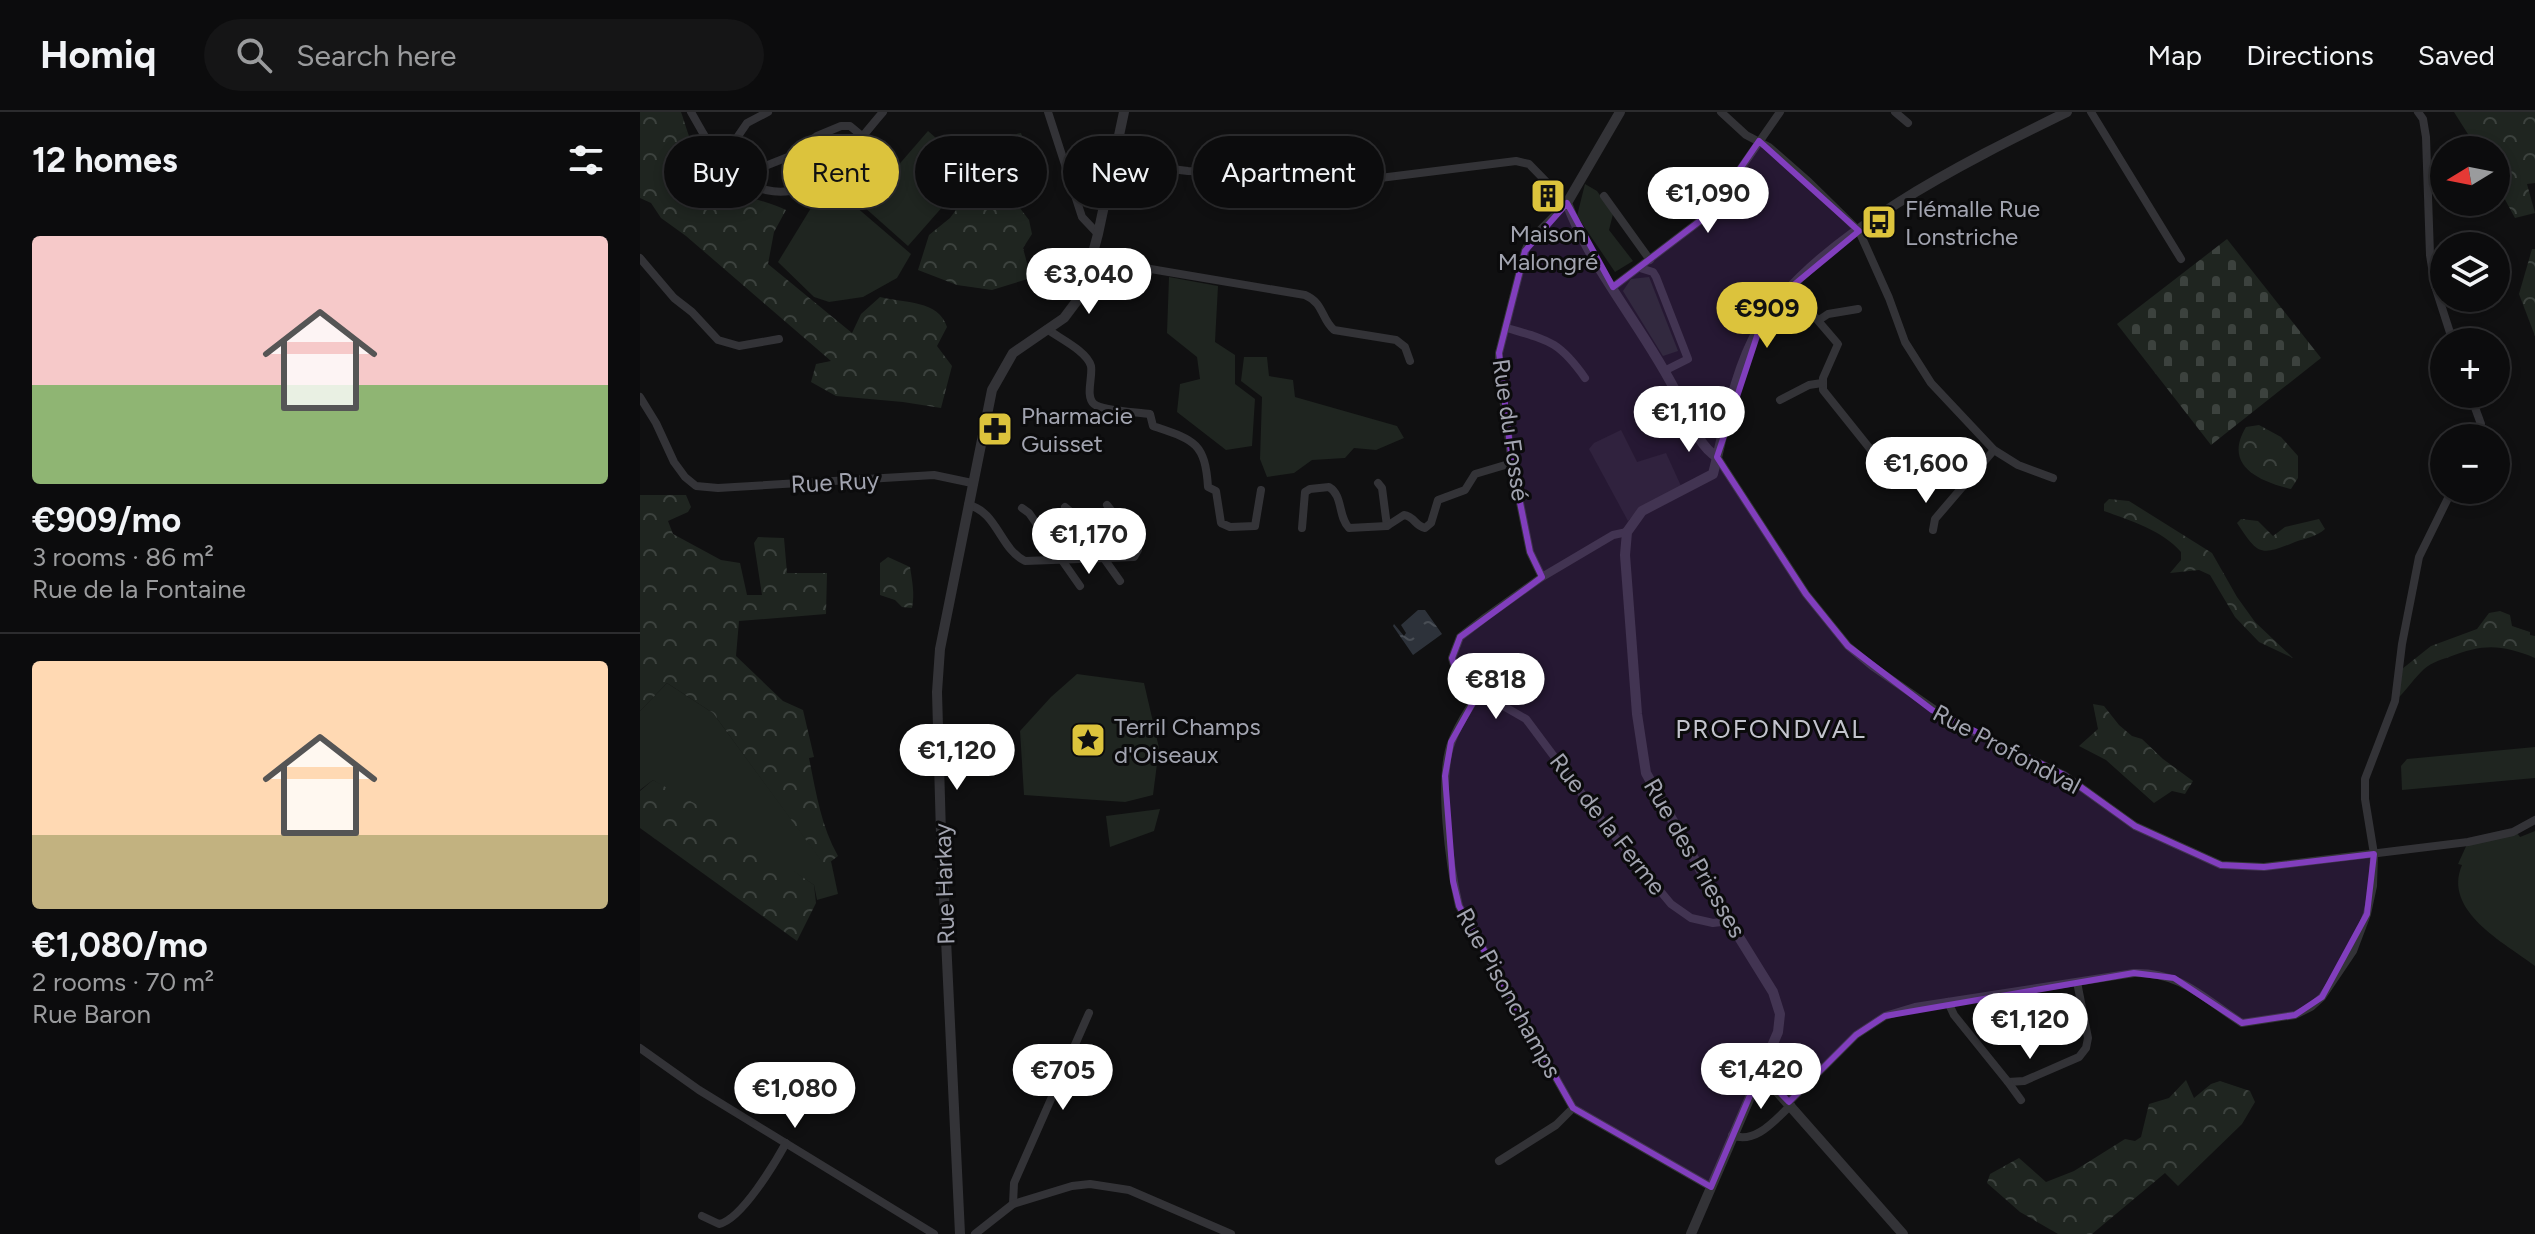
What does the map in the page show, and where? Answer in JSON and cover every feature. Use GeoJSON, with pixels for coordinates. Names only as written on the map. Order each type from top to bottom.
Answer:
{"type":"FeatureCollection","features":[{"type":"Feature","properties":{"kind":"street"},"geometry":{"type":"LineString","coordinates":[[691,112],[706,136]]}},
{"type":"Feature","properties":{"kind":"street"},"geometry":{"type":"LineString","coordinates":[[738,136],[747,123],[768,112]]}},
{"type":"Feature","properties":{"kind":"street"},"geometry":{"type":"LineString","coordinates":[[817,136],[841,126],[850,126],[862,136],[883,112]]}},
{"type":"Feature","properties":{"kind":"street"},"geometry":{"type":"LineString","coordinates":[[1048,112],[1082,217],[1098,234]]}},
{"type":"Feature","properties":{"kind":"street"},"geometry":{"type":"LineString","coordinates":[[1119,136],[1124,112]]}},
{"type":"Feature","properties":{"kind":"street"},"geometry":{"type":"LineString","coordinates":[[1567,203],[1620,112]]}},
{"type":"Feature","properties":{"kind":"street"},"geometry":{"type":"LineString","coordinates":[[1721,112],[1746,135],[1759,141],[1809,182],[1859,231],[1908,346],[1931,383],[1994,450],[2018,465],[2053,478]]}},
{"type":"Feature","properties":{"kind":"street"},"geometry":{"type":"LineString","coordinates":[[1613,287],[1709,214],[1780,112]]}},
{"type":"Feature","properties":{"kind":"street"},"geometry":{"type":"LineString","coordinates":[[1895,112],[1908,123]]}},
{"type":"Feature","properties":{"kind":"street"},"geometry":{"type":"LineString","coordinates":[[1627,532],[1642,511],[1713,474],[1746,354],[1760,327],[1790,288],[1859,231],[1937,179],[2067,112]]}},
{"type":"Feature","properties":{"kind":"street"},"geometry":{"type":"LineString","coordinates":[[2091,112],[2181,259]]}},
{"type":"Feature","properties":{"kind":"street"},"geometry":{"type":"LineString","coordinates":[[2418,112],[2423,119],[2426,137],[2430,255],[2435,286],[2448,328]]}},
{"type":"Feature","properties":{"kind":"street"},"geometry":{"type":"LineString","coordinates":[[1177,170],[1221,172],[1227,167],[1231,148],[1237,145],[1380,178],[1516,161],[1529,164],[1567,203],[1578,232],[1666,370],[1707,451],[1717,457]]}},
{"type":"Feature","properties":{"kind":"street"},"geometry":{"type":"LineString","coordinates":[[1604,196],[1650,260]]}},
{"type":"Feature","properties":{"kind":"street","name":"Rue du Fossé"},"geometry":{"type":"LineString","coordinates":[[1542,577],[1530,552],[1512,463],[1499,353],[1525,251],[1530,240],[1567,203]]}},
{"type":"Feature","properties":{"kind":"street"},"geometry":{"type":"LineString","coordinates":[[1103,208],[1085,288],[1075,306],[1047,329],[1084,356],[1091,365],[1090,399],[1094,404],[1101,408],[1150,414],[1153,426],[1193,443],[1203,451],[1208,487],[1216,491],[1221,523],[1230,527],[1255,526],[1261,490]]}},
{"type":"Feature","properties":{"kind":"street"},"geometry":{"type":"LineString","coordinates":[[640,258],[674,298],[718,340],[739,346],[779,339]]}},
{"type":"Feature","properties":{"kind":"street"},"geometry":{"type":"LineString","coordinates":[[1091,263],[1121,264],[1305,295],[1321,306],[1327,324],[1334,330],[1396,340],[1405,347],[1410,361]]}},
{"type":"Feature","properties":{"kind":"street"},"geometry":{"type":"LineString","coordinates":[[1640,268],[1653,272],[1656,277],[1688,359],[1666,370]]}},
{"type":"Feature","properties":{"kind":"street"},"geometry":{"type":"LineString","coordinates":[[1790,288],[1838,344],[1822,383],[1825,395],[1863,438],[1876,464],[1897,441]]}},
{"type":"Feature","properties":{"kind":"street"},"geometry":{"type":"LineString","coordinates":[[1819,320],[1828,314],[1858,309]]}},
{"type":"Feature","properties":{"kind":"street"},"geometry":{"type":"LineString","coordinates":[[1507,328],[1550,341],[1562,349],[1585,378]]}},
{"type":"Feature","properties":{"kind":"street","name":"Rue Harkay"},"geometry":{"type":"LineString","coordinates":[[960,1234],[937,692],[940,649],[992,390],[1013,353],[1047,329]]}},
{"type":"Feature","properties":{"kind":"street"},"geometry":{"type":"LineString","coordinates":[[1780,400],[1809,385],[1822,383]]}},
{"type":"Feature","properties":{"kind":"street","name":"Rue Ruy"},"geometry":{"type":"LineString","coordinates":[[640,397],[674,462],[696,486],[718,488],[934,475],[972,483]]}},
{"type":"Feature","properties":{"kind":"street"},"geometry":{"type":"LineString","coordinates":[[1933,530],[1935,519],[1994,450]]}},
{"type":"Feature","properties":{"kind":"street","name":"Rue Profondval"},"geometry":{"type":"LineString","coordinates":[[1717,457],[1806,594],[1829,624],[1872,666],[1951,721],[2064,775],[2135,826],[2221,865],[2240,868],[2468,842],[2513,832],[2535,820]]}},
{"type":"Feature","properties":{"kind":"street"},"geometry":{"type":"LineString","coordinates":[[1302,528],[1305,492],[1329,487],[1336,492],[1347,527],[1387,526],[1405,515],[1420,527],[1427,527],[1438,500],[1465,490],[1475,474],[1512,463]]}},
{"type":"Feature","properties":{"kind":"street"},"geometry":{"type":"LineString","coordinates":[[1378,483],[1382,488],[1387,526]]}},
{"type":"Feature","properties":{"kind":"street"},"geometry":{"type":"LineString","coordinates":[[1732,1135],[1741,1138],[1753,1136],[1790,1104],[1856,1035],[1885,1016],[1915,1007],[2154,972],[2187,984],[2242,1023],[2276,1019],[2304,1011],[2322,997],[2353,951],[2367,914],[2373,886],[2374,854],[2365,779],[2395,701],[2402,644],[2420,553],[2445,504]]}},
{"type":"Feature","properties":{"kind":"street"},"geometry":{"type":"LineString","coordinates":[[968,505],[983,511],[1020,559],[1032,562],[1131,558],[1138,550],[1137,543],[1107,505]]}},
{"type":"Feature","properties":{"kind":"street"},"geometry":{"type":"LineString","coordinates":[[1065,507],[1120,581]]}},
{"type":"Feature","properties":{"kind":"street"},"geometry":{"type":"LineString","coordinates":[[1022,508],[1029,513],[1080,586]]}},
{"type":"Feature","properties":{"kind":"street","name":"Rue de la Ferme"},"geometry":{"type":"LineString","coordinates":[[1627,532],[1613,535],[1542,577],[1460,637],[1452,658],[1457,675],[1479,692],[1526,719],[1606,826],[1671,904],[1691,918],[1713,923],[1729,921]]}},
{"type":"Feature","properties":{"kind":"street","name":"Rue des Priesses"},"geometry":{"type":"LineString","coordinates":[[1627,532],[1625,555],[1631,647],[1643,765],[1658,798],[1773,992],[1780,1014],[1778,1032],[1691,1234]]}},
{"type":"Feature","properties":{"kind":"street","name":"Rue Pisonchamps"},"geometry":{"type":"LineString","coordinates":[[1479,692],[1451,742],[1445,776],[1453,881],[1459,906],[1573,1108]]}},
{"type":"Feature","properties":{"kind":"street"},"geometry":{"type":"LineString","coordinates":[[2008,1082],[2024,1081],[2038,1075],[2079,1057],[2086,1048],[2088,1038],[2077,982]]}},
{"type":"Feature","properties":{"kind":"street"},"geometry":{"type":"LineString","coordinates":[[1948,1002],[1954,1015],[2021,1100]]}},
{"type":"Feature","properties":{"kind":"street"},"geometry":{"type":"LineString","coordinates":[[1013,1204],[1014,1183],[1089,1013]]}},
{"type":"Feature","properties":{"kind":"street"},"geometry":{"type":"LineString","coordinates":[[640,1048],[699,1090],[934,1234]]}},
{"type":"Feature","properties":{"kind":"street"},"geometry":{"type":"LineString","coordinates":[[1760,1072],[1903,1234]]}},
{"type":"Feature","properties":{"kind":"street"},"geometry":{"type":"LineString","coordinates":[[1499,1161],[1556,1125],[1573,1108],[1711,1187]]}},
{"type":"Feature","properties":{"kind":"street"},"geometry":{"type":"LineString","coordinates":[[702,1216],[719,1224],[730,1220],[771,1169],[786,1143]]}},
{"type":"Feature","properties":{"kind":"street"},"geometry":{"type":"LineString","coordinates":[[975,1234],[1013,1204],[1072,1186],[1090,1184],[1129,1190],[1231,1234]]}},
{"type":"Feature","properties":{"kind":"highlighted area"},"geometry":{"type":"Polygon","coordinates":[[[1759,141],[1859,231],[1790,288],[1760,327],[1717,457],[1806,594],[1848,646],[1932,710],[2064,775],[2135,826],[2221,865],[2264,867],[2374,854],[2367,914],[2322,997],[2295,1015],[2242,1023],[2174,978],[2134,973],[1885,1016],[1856,1035],[1789,1102],[1760,1072],[1711,1187],[1573,1108],[1459,906],[1453,881],[1445,776],[1451,742],[1479,692],[1457,675],[1452,658],[1460,637],[1542,577],[1530,552],[1512,463],[1499,353],[1525,251],[1567,203],[1613,287],[1709,214],[1759,141]]]}},
{"type":"Feature","properties":{"kind":"shaded area"},"geometry":{"type":"Polygon","coordinates":[[[1621,430],[1637,462],[1666,453],[1681,486],[1642,506],[1628,521],[1589,449],[1594,443],[1621,430]]]}},
{"type":"Feature","properties":{"kind":"green space"},"geometry":{"type":"Polygon","coordinates":[[[640,112],[681,112],[690,136],[664,136],[664,208],[767,208],[767,203],[786,210],[774,232],[768,264],[852,333],[861,314],[880,297],[920,304],[937,312],[947,327],[937,346],[952,366],[941,408],[836,396],[811,382],[816,364],[831,361],[661,218],[651,203],[640,198],[640,112]]]}},
{"type":"Feature","properties":{"kind":"green space"},"geometry":{"type":"Polygon","coordinates":[[[2454,112],[2535,112],[2535,183],[2527,184],[2535,213],[2515,218],[2510,209],[2510,136],[2469,136],[2454,112]]]}},
{"type":"Feature","properties":{"kind":"green space"},"geometry":{"type":"Polygon","coordinates":[[[915,146],[915,208],[941,208],[908,246],[865,208],[899,208],[899,164],[915,146]]]}},
{"type":"Feature","properties":{"kind":"green space"},"geometry":{"type":"Polygon","coordinates":[[[1585,184],[1597,191],[1613,214],[1609,230],[1633,261],[1615,272],[1577,216],[1585,184]]]}},
{"type":"Feature","properties":{"kind":"green space"},"geometry":{"type":"Polygon","coordinates":[[[811,208],[857,208],[911,254],[897,278],[863,297],[829,302],[814,297],[778,262],[811,208]]]}},
{"type":"Feature","properties":{"kind":"green space"},"geometry":{"type":"Polygon","coordinates":[[[958,208],[1020,208],[1029,220],[1032,234],[1023,248],[1031,278],[992,290],[957,285],[918,270],[929,235],[958,208]]]}},
{"type":"Feature","properties":{"kind":"green space"},"geometry":{"type":"Polygon","coordinates":[[[2227,239],[2321,358],[2211,445],[2117,324],[2227,239]]]}},
{"type":"Feature","properties":{"kind":"green space"},"geometry":{"type":"Polygon","coordinates":[[[2532,249],[2535,249],[2535,336],[2519,294],[2532,249]]]}},
{"type":"Feature","properties":{"kind":"green space"},"geometry":{"type":"Polygon","coordinates":[[[1169,277],[1218,286],[1215,342],[1235,355],[1235,384],[1255,399],[1252,446],[1226,450],[1177,412],[1180,384],[1200,379],[1197,357],[1167,333],[1169,277]]]}},
{"type":"Feature","properties":{"kind":"green space"},"geometry":{"type":"Polygon","coordinates":[[[1649,277],[1678,351],[1663,356],[1623,291],[1631,279],[1649,277]]]}},
{"type":"Feature","properties":{"kind":"green space"},"geometry":{"type":"Polygon","coordinates":[[[1244,357],[1267,357],[1269,376],[1293,380],[1295,397],[1397,426],[1404,438],[1376,450],[1354,448],[1345,458],[1312,460],[1294,473],[1267,477],[1260,459],[1262,397],[1241,381],[1244,357]]]}},
{"type":"Feature","properties":{"kind":"green space"},"geometry":{"type":"Polygon","coordinates":[[[2259,425],[2281,437],[2298,456],[2298,478],[2291,489],[2256,476],[2241,461],[2240,440],[2246,427],[2259,425]]]}},
{"type":"Feature","properties":{"kind":"green space"},"geometry":{"type":"Polygon","coordinates":[[[640,495],[686,495],[691,507],[688,512],[668,521],[673,534],[721,560],[740,563],[747,595],[762,595],[754,543],[758,537],[784,538],[787,573],[827,573],[826,614],[739,621],[736,656],[783,701],[803,710],[814,757],[809,758],[820,808],[838,856],[825,866],[713,713],[667,683],[640,711],[640,495]]]}},
{"type":"Feature","properties":{"kind":"green space"},"geometry":{"type":"Polygon","coordinates":[[[2109,499],[2129,501],[2212,553],[2255,622],[2293,658],[2259,642],[2235,617],[2210,575],[2199,570],[2170,573],[2181,560],[2181,552],[2155,532],[2104,511],[2104,504],[2109,499]]]}},
{"type":"Feature","properties":{"kind":"green space"},"geometry":{"type":"Polygon","coordinates":[[[2241,519],[2258,521],[2273,536],[2285,527],[2319,519],[2325,529],[2311,537],[2266,551],[2255,547],[2250,541],[2237,523],[2241,519]]]}},
{"type":"Feature","properties":{"kind":"green space"},"geometry":{"type":"Polygon","coordinates":[[[888,557],[910,567],[912,608],[902,607],[895,600],[880,595],[880,563],[888,557]]]}},
{"type":"Feature","properties":{"kind":"green space"},"geometry":{"type":"Polygon","coordinates":[[[2500,611],[2510,615],[2512,626],[2535,636],[2535,658],[2492,647],[2461,653],[2427,667],[2395,701],[2402,669],[2431,646],[2477,629],[2489,613],[2500,611]]]}},
{"type":"Feature","properties":{"kind":"green space","name":"Terril Champs d'Oiseaux"},"geometry":{"type":"Polygon","coordinates":[[[1077,674],[1144,683],[1159,748],[1153,795],[1125,802],[1024,795],[1020,731],[1077,674]]]}},
{"type":"Feature","properties":{"kind":"green space"},"geometry":{"type":"Polygon","coordinates":[[[667,683],[713,713],[825,865],[831,861],[838,894],[817,900],[814,885],[653,780],[640,790],[640,711],[667,683]]]}},
{"type":"Feature","properties":{"kind":"green space"},"geometry":{"type":"Polygon","coordinates":[[[2093,704],[2104,706],[2132,736],[2142,739],[2193,781],[2185,794],[2172,791],[2154,803],[2106,760],[2079,746],[2098,729],[2093,704]]]}},
{"type":"Feature","properties":{"kind":"green space"},"geometry":{"type":"Polygon","coordinates":[[[2535,747],[2535,778],[2402,790],[2401,766],[2407,759],[2535,747]]]}},
{"type":"Feature","properties":{"kind":"green space"},"geometry":{"type":"Polygon","coordinates":[[[653,780],[701,807],[814,885],[816,903],[797,941],[640,828],[640,791],[653,780]]]}},
{"type":"Feature","properties":{"kind":"green space"},"geometry":{"type":"Polygon","coordinates":[[[1160,809],[1154,831],[1110,847],[1106,816],[1160,809]]]}},
{"type":"Feature","properties":{"kind":"green space"},"geometry":{"type":"Polygon","coordinates":[[[2535,824],[2517,833],[2520,837],[2535,831],[2535,966],[2493,936],[2468,911],[2461,897],[2458,882],[2462,865],[2458,864],[2468,842],[2535,824]]]}},
{"type":"Feature","properties":{"kind":"green space"},"geometry":{"type":"Polygon","coordinates":[[[2186,1080],[2194,1098],[2211,1084],[2220,1081],[2250,1091],[2255,1102],[2242,1124],[2178,1186],[2165,1173],[2092,1234],[2058,1234],[2020,1212],[1987,1183],[1990,1174],[2019,1158],[2046,1182],[2074,1171],[2125,1139],[2135,1141],[2141,1137],[2149,1104],[2169,1098],[2186,1080]]]}},
{"type":"Feature","properties":{"kind":"water"},"geometry":{"type":"Polygon","coordinates":[[[1418,610],[1425,610],[1442,634],[1413,655],[1393,626],[1404,636],[1406,633],[1401,625],[1418,610]]]}},
{"type":"Feature","properties":{"kind":"water"},"geometry":{"type":"Polygon","coordinates":[[[1780,1045],[1809,1073],[1791,1089],[1771,1068],[1780,1045]]]}},
{"type":"Feature","properties":{"kind":"place","name":"Maison Malongré"},"geometry":{"type":"Point","coordinates":[1548,196]}},
{"type":"Feature","properties":{"kind":"place","name":"Flémalle Rue Lonstriche"},"geometry":{"type":"Point","coordinates":[1879,222]}},
{"type":"Feature","properties":{"kind":"place","name":"Pharmacie Guisset"},"geometry":{"type":"Point","coordinates":[995,429]}},
{"type":"Feature","properties":{"kind":"place","name":"Terril Champs d'Oiseaux"},"geometry":{"type":"Point","coordinates":[1088,740]}},
{"type":"Feature","properties":{"kind":"district","name":"PROFONDVAL"},"geometry":{"type":"Point","coordinates":[1771,729]}}]}
